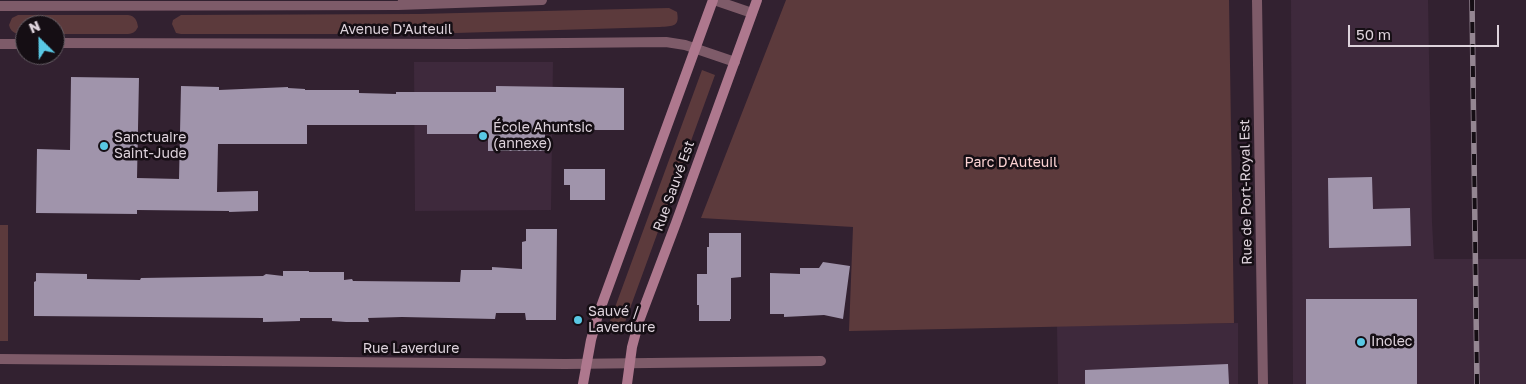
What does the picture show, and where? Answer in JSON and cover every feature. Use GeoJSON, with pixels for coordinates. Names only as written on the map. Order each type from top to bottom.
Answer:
{"type":"FeatureCollection","features":[{"type":"Feature","properties":{"kind":"main road","name":"Rue Sauvé Est"},"geometry":{"type":"LineString","coordinates":[[583,384],[586,363],[598,315],[713,0]]}},
{"type":"Feature","properties":{"kind":"main road","name":"Rue Sauvé Est"},"geometry":{"type":"LineString","coordinates":[[627,384],[632,347],[639,321],[757,0]]}},
{"type":"Feature","properties":{"kind":"street","name":"Avenue D'Auteuil"},"geometry":{"type":"LineString","coordinates":[[0,6],[398,5],[542,0]]}},
{"type":"Feature","properties":{"kind":"street"},"geometry":{"type":"LineString","coordinates":[[713,0],[752,13]]}},
{"type":"Feature","properties":{"kind":"street","name":"Rue de Port-Royal Est"},"geometry":{"type":"LineString","coordinates":[[1257,0],[1262,384]]}},
{"type":"Feature","properties":{"kind":"street","name":"Avenue D'Auteuil"},"geometry":{"type":"LineString","coordinates":[[65,44],[666,42],[695,48],[735,62]]}},
{"type":"Feature","properties":{"kind":"street"},"geometry":{"type":"LineString","coordinates":[[0,44],[15,44]]}},
{"type":"Feature","properties":{"kind":"street","name":"Rue Laverdure"},"geometry":{"type":"LineString","coordinates":[[0,359],[586,363],[821,361]]}},
{"type":"Feature","properties":{"kind":"shaded area"},"geometry":{"type":"Polygon","coordinates":[[[1291,0],[1428,0],[1434,259],[1526,259],[1526,384],[1293,384],[1291,0]]]}},
{"type":"Feature","properties":{"kind":"shaded area","name":"École Ahuntsic (annexe)"},"geometry":{"type":"Polygon","coordinates":[[[414,62],[553,62],[551,210],[415,211],[414,62]]]}},
{"type":"Feature","properties":{"kind":"shaded area"},"geometry":{"type":"Polygon","coordinates":[[[1238,323],[1238,384],[1058,384],[1057,326],[1238,323]]]}},
{"type":"Feature","properties":{"kind":"green space","name":"Parc D'Auteuil"},"geometry":{"type":"Polygon","coordinates":[[[786,0],[1229,0],[1234,323],[849,331],[853,227],[701,218],[786,0]]]}},
{"type":"Feature","properties":{"kind":"green space"},"geometry":{"type":"Polygon","coordinates":[[[669,8],[677,12],[677,21],[672,26],[660,27],[421,34],[181,34],[176,33],[172,24],[173,20],[181,15],[418,14],[669,8]]]}},
{"type":"Feature","properties":{"kind":"green space"},"geometry":{"type":"Polygon","coordinates":[[[65,15],[132,16],[137,22],[138,27],[134,32],[128,34],[65,34],[65,15]]]}},
{"type":"Feature","properties":{"kind":"green space"},"geometry":{"type":"Polygon","coordinates":[[[15,16],[15,33],[9,25],[12,18],[15,16]]]}},
{"type":"Feature","properties":{"kind":"green space"},"geometry":{"type":"Polygon","coordinates":[[[702,70],[715,75],[624,325],[610,321],[702,70]]]}},
{"type":"Feature","properties":{"kind":"green space"},"geometry":{"type":"Polygon","coordinates":[[[0,225],[8,225],[8,341],[0,341],[0,225]]]}},
{"type":"Feature","properties":{"kind":"building"},"geometry":{"type":"Polygon","coordinates":[[[71,77],[139,78],[137,178],[179,179],[181,86],[219,87],[219,90],[288,87],[305,90],[359,90],[359,93],[396,94],[396,92],[496,92],[496,86],[624,88],[624,130],[545,130],[545,151],[488,151],[488,134],[427,134],[427,125],[307,125],[307,144],[218,144],[217,192],[258,191],[258,211],[137,210],[137,214],[36,213],[37,149],[70,150],[71,77]]]}},
{"type":"Feature","properties":{"kind":"building"},"geometry":{"type":"Polygon","coordinates":[[[564,169],[605,169],[605,200],[570,200],[570,185],[564,185],[564,169]]]}},
{"type":"Feature","properties":{"kind":"building"},"geometry":{"type":"Polygon","coordinates":[[[1372,177],[1373,209],[1410,208],[1411,246],[1329,248],[1328,178],[1372,177]]]}},
{"type":"Feature","properties":{"kind":"building"},"geometry":{"type":"Polygon","coordinates":[[[526,229],[557,229],[556,320],[526,320],[525,313],[496,313],[495,319],[402,317],[368,318],[369,322],[332,321],[332,318],[300,318],[300,321],[263,322],[263,318],[34,316],[34,282],[36,281],[36,273],[87,274],[87,279],[140,280],[141,278],[263,276],[266,274],[283,276],[283,271],[309,271],[344,272],[344,280],[352,279],[353,281],[460,282],[461,270],[492,270],[492,267],[522,269],[522,242],[526,241],[526,229]]]}},
{"type":"Feature","properties":{"kind":"building"},"geometry":{"type":"Polygon","coordinates":[[[709,233],[741,233],[741,277],[731,278],[730,321],[699,321],[697,274],[707,274],[709,233]]]}},
{"type":"Feature","properties":{"kind":"building"},"geometry":{"type":"Polygon","coordinates":[[[823,262],[850,266],[843,319],[824,315],[784,317],[784,314],[770,314],[770,273],[800,274],[800,268],[819,268],[823,262]]]}},
{"type":"Feature","properties":{"kind":"building","name":"Inolec"},"geometry":{"type":"Polygon","coordinates":[[[1306,299],[1417,299],[1417,384],[1306,384],[1306,299]]]}},
{"type":"Feature","properties":{"kind":"building"},"geometry":{"type":"Polygon","coordinates":[[[1228,364],[1229,384],[1085,384],[1085,370],[1228,364]]]}},
{"type":"Feature","properties":{"kind":"railway"},"geometry":{"type":"LineString","coordinates":[[1472,0],[1477,384]]}},
{"type":"Feature","properties":{"kind":"place","name":"École Ahuntsic (annexe)"},"geometry":{"type":"Point","coordinates":[483,136]}},
{"type":"Feature","properties":{"kind":"place","name":"Sanctuaire Saint-Jude"},"geometry":{"type":"Point","coordinates":[104,146]}},
{"type":"Feature","properties":{"kind":"place","name":"Sauvé / Laverdure"},"geometry":{"type":"Point","coordinates":[578,320]}},
{"type":"Feature","properties":{"kind":"place","name":"Inolec"},"geometry":{"type":"Point","coordinates":[1361,342]}}]}
